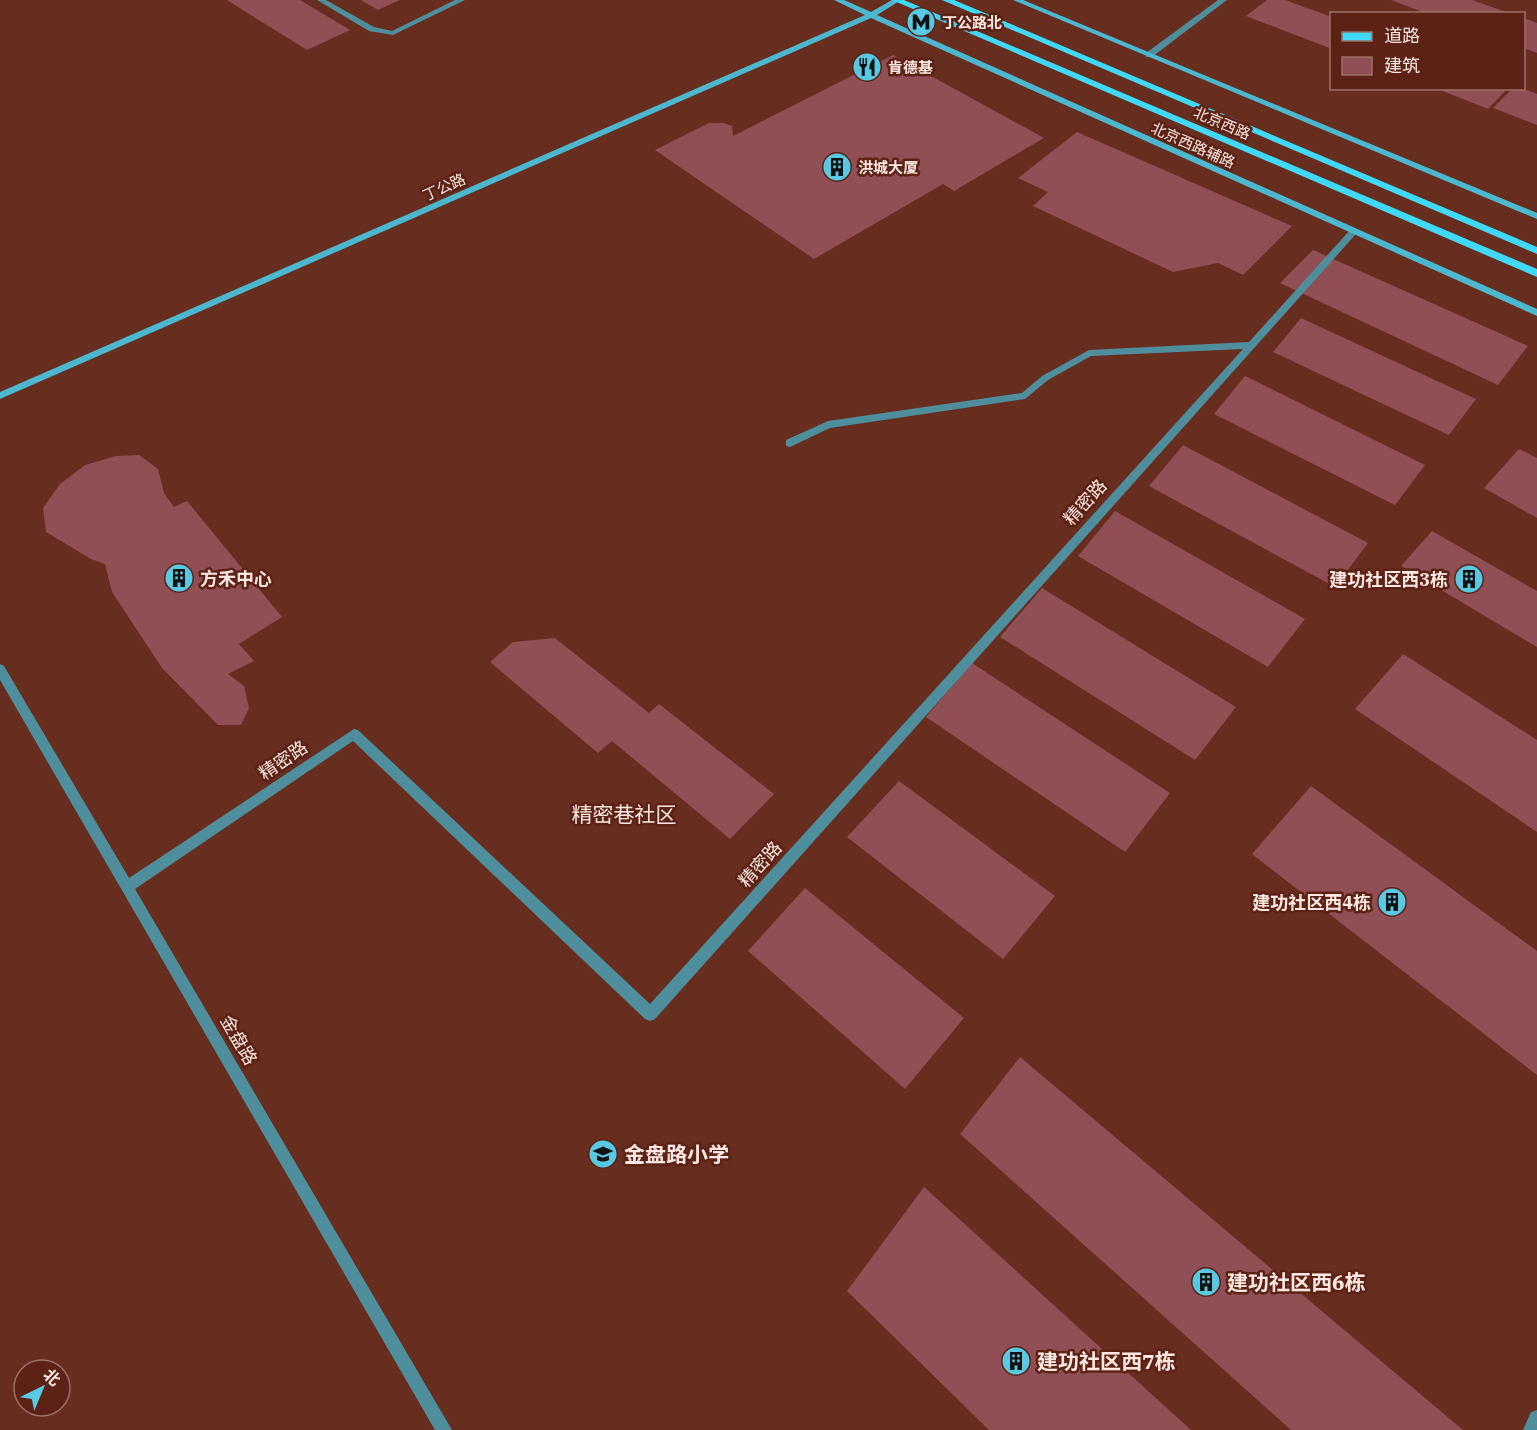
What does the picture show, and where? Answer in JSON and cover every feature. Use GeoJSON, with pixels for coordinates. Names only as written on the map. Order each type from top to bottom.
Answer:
{"type":"FeatureCollection","features":[{"type":"Feature","properties":{"kind":"main road","name":"北京西路辅路"},"geometry":{"type":"LineString","coordinates":[[838,0],[1537,313]]}},
{"type":"Feature","properties":{"kind":"main road","name":"丁公路"},"geometry":{"type":"LineString","coordinates":[[0,396],[871,15],[896,0]]}},
{"type":"Feature","properties":{"kind":"main road","name":"北京西路"},"geometry":{"type":"LineString","coordinates":[[896,0],[1537,273]]}},
{"type":"Feature","properties":{"kind":"main road","name":"北京西路"},"geometry":{"type":"LineString","coordinates":[[946,0],[1537,251]]}},
{"type":"Feature","properties":{"kind":"main road"},"geometry":{"type":"LineString","coordinates":[[1017,0],[1537,216]]}},
{"type":"Feature","properties":{"kind":"street"},"geometry":{"type":"LineString","coordinates":[[321,0],[372,29],[393,33],[461,0]]}},
{"type":"Feature","properties":{"kind":"street"},"geometry":{"type":"LineString","coordinates":[[1149,55],[1223,0]]}},
{"type":"Feature","properties":{"kind":"street","name":"精密路"},"geometry":{"type":"LineString","coordinates":[[127,887],[354,734],[650,1014],[1353,232]]}},
{"type":"Feature","properties":{"kind":"street"},"geometry":{"type":"LineString","coordinates":[[790,443],[828,425],[1025,396],[1045,378],[1089,354],[1252,345]]}},
{"type":"Feature","properties":{"kind":"street","name":"金盘路"},"geometry":{"type":"LineString","coordinates":[[0,669],[444,1430]]}},
{"type":"Feature","properties":{"kind":"street"},"geometry":{"type":"LineString","coordinates":[[1531,1430],[1537,1418]]}},
{"type":"Feature","properties":{"kind":"building"},"geometry":{"type":"Polygon","coordinates":[[[227,0],[300,0],[350,30],[307,50],[227,0]]]}},
{"type":"Feature","properties":{"kind":"building"},"geometry":{"type":"Polygon","coordinates":[[[361,0],[400,0],[378,10],[361,0]]]}},
{"type":"Feature","properties":{"kind":"building"},"geometry":{"type":"Polygon","coordinates":[[[1267,0],[1285,0],[1330,16],[1330,48],[1246,16],[1267,0]]]}},
{"type":"Feature","properties":{"kind":"building"},"geometry":{"type":"Polygon","coordinates":[[[1391,0],[1472,0],[1506,12],[1423,12],[1391,0]]]}},
{"type":"Feature","properties":{"kind":"building"},"geometry":{"type":"Polygon","coordinates":[[[1525,18],[1537,23],[1537,53],[1525,48],[1525,18]]]}},
{"type":"Feature","properties":{"kind":"building","name":"洪城大厦"},"geometry":{"type":"Polygon","coordinates":[[[893,55],[1044,138],[954,191],[943,184],[814,259],[655,150],[709,123],[724,123],[732,126],[733,136],[893,55]]]}},
{"type":"Feature","properties":{"kind":"building"},"geometry":{"type":"Polygon","coordinates":[[[1525,89],[1537,94],[1537,125],[1493,108],[1511,90],[1525,89]]]}},
{"type":"Feature","properties":{"kind":"building"},"geometry":{"type":"Polygon","coordinates":[[[1440,90],[1506,90],[1488,109],[1440,90]]]}},
{"type":"Feature","properties":{"kind":"building"},"geometry":{"type":"Polygon","coordinates":[[[1077,132],[1292,226],[1243,275],[1218,263],[1173,272],[1033,206],[1048,192],[1018,178],[1077,132]]]}},
{"type":"Feature","properties":{"kind":"building"},"geometry":{"type":"Polygon","coordinates":[[[1313,250],[1528,346],[1498,385],[1280,283],[1313,250]]]}},
{"type":"Feature","properties":{"kind":"building"},"geometry":{"type":"Polygon","coordinates":[[[1301,318],[1476,399],[1449,435],[1273,352],[1301,318]]]}},
{"type":"Feature","properties":{"kind":"building"},"geometry":{"type":"Polygon","coordinates":[[[1245,376],[1425,465],[1395,505],[1214,414],[1245,376]]]}},
{"type":"Feature","properties":{"kind":"building"},"geometry":{"type":"Polygon","coordinates":[[[1183,445],[1368,543],[1335,587],[1149,486],[1183,445]]]}},
{"type":"Feature","properties":{"kind":"building"},"geometry":{"type":"Polygon","coordinates":[[[1519,449],[1537,458],[1537,518],[1484,488],[1519,449]]]}},
{"type":"Feature","properties":{"kind":"building","name":"方禾中心"},"geometry":{"type":"Polygon","coordinates":[[[139,455],[158,469],[164,493],[174,507],[187,501],[282,617],[239,644],[254,661],[228,674],[244,686],[249,708],[241,725],[218,725],[162,668],[112,592],[105,564],[91,559],[46,532],[43,508],[60,484],[85,465],[116,456],[139,455]]]}},
{"type":"Feature","properties":{"kind":"building"},"geometry":{"type":"Polygon","coordinates":[[[1115,511],[1305,619],[1268,667],[1078,556],[1115,511]]]}},
{"type":"Feature","properties":{"kind":"building","name":"建功社区西3栋"},"geometry":{"type":"Polygon","coordinates":[[[1432,531],[1537,591],[1537,647],[1401,566],[1432,531]]]}},
{"type":"Feature","properties":{"kind":"building"},"geometry":{"type":"Polygon","coordinates":[[[1042,588],[1236,707],[1195,760],[1000,637],[1042,588]]]}},
{"type":"Feature","properties":{"kind":"building"},"geometry":{"type":"Polygon","coordinates":[[[555,638],[649,713],[659,704],[774,794],[730,839],[612,741],[598,753],[490,662],[513,642],[555,638]]]}},
{"type":"Feature","properties":{"kind":"building"},"geometry":{"type":"Polygon","coordinates":[[[1403,654],[1537,740],[1537,832],[1355,709],[1403,654]]]}},
{"type":"Feature","properties":{"kind":"building"},"geometry":{"type":"Polygon","coordinates":[[[972,663],[1170,793],[1125,852],[926,717],[972,663]]]}},
{"type":"Feature","properties":{"kind":"building"},"geometry":{"type":"Polygon","coordinates":[[[899,781],[1055,896],[1003,959],[847,837],[899,781]]]}},
{"type":"Feature","properties":{"kind":"building","name":"建功社区西4栋"},"geometry":{"type":"Polygon","coordinates":[[[1311,786],[1537,951],[1537,1075],[1252,854],[1311,786]]]}},
{"type":"Feature","properties":{"kind":"building"},"geometry":{"type":"Polygon","coordinates":[[[805,888],[964,1018],[905,1089],[748,951],[805,888]]]}},
{"type":"Feature","properties":{"kind":"building","name":"建功社区西6栋"},"geometry":{"type":"Polygon","coordinates":[[[1020,1057],[1463,1430],[1291,1430],[960,1134],[1020,1057]]]}},
{"type":"Feature","properties":{"kind":"building","name":"建功社区西7栋"},"geometry":{"type":"Polygon","coordinates":[[[924,1187],[1191,1430],[989,1430],[847,1291],[924,1187]]]}},
{"type":"Feature","properties":{"kind":"place","name":"丁公路北"},"geometry":{"type":"Point","coordinates":[921,22]}},
{"type":"Feature","properties":{"kind":"place","name":"肯德基"},"geometry":{"type":"Point","coordinates":[867,67]}},
{"type":"Feature","properties":{"kind":"place","name":"洪城大厦"},"geometry":{"type":"Point","coordinates":[837,167]}},
{"type":"Feature","properties":{"kind":"place","name":"方禾中心"},"geometry":{"type":"Point","coordinates":[179,578]}},
{"type":"Feature","properties":{"kind":"place","name":"建功社区西3栋"},"geometry":{"type":"Point","coordinates":[1469,579]}},
{"type":"Feature","properties":{"kind":"place","name":"建功社区西4栋"},"geometry":{"type":"Point","coordinates":[1392,902]}},
{"type":"Feature","properties":{"kind":"place","name":"金盘路小学"},"geometry":{"type":"Point","coordinates":[603,1154]}},
{"type":"Feature","properties":{"kind":"place","name":"建功社区西6栋"},"geometry":{"type":"Point","coordinates":[1206,1282]}},
{"type":"Feature","properties":{"kind":"place","name":"建功社区西7栋"},"geometry":{"type":"Point","coordinates":[1016,1361]}},
{"type":"Feature","properties":{"kind":"district","name":"精密巷社区"},"geometry":{"type":"Point","coordinates":[624,814]}}]}
